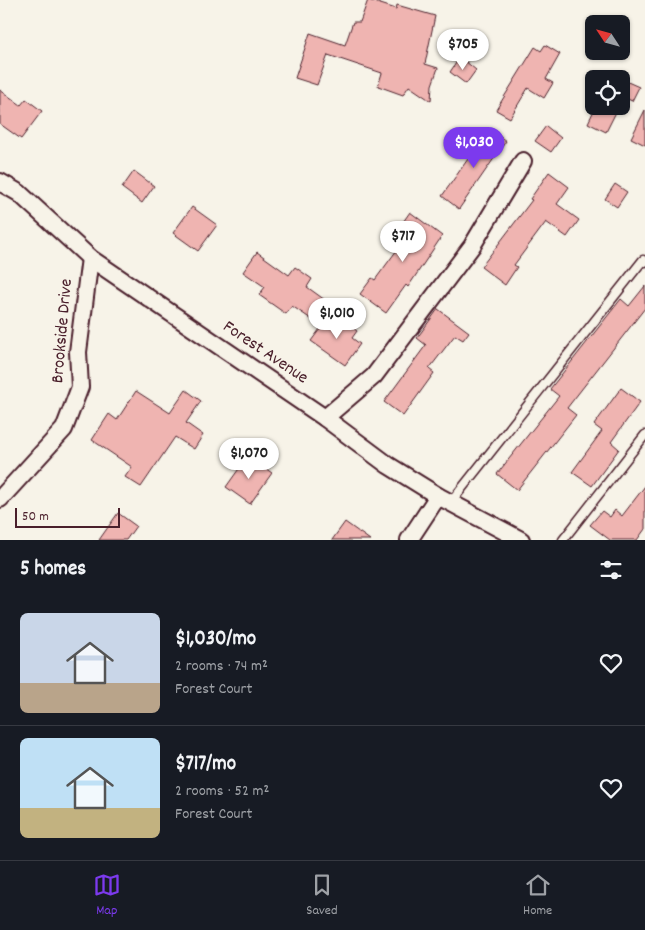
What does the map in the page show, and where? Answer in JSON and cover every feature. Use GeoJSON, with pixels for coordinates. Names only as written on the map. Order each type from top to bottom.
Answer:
{"type":"FeatureCollection","features":[{"type":"Feature","properties":{"kind":"street"},"geometry":{"type":"LineString","coordinates":[[325,418],[374,376],[472,246],[523,161]]}},
{"type":"Feature","properties":{"kind":"street","name":"Forest Avenue"},"geometry":{"type":"LineString","coordinates":[[0,182],[19,193],[90,258],[325,418],[388,465],[444,499],[521,540]]}},
{"type":"Feature","properties":{"kind":"street","name":"Brookside Drive"},"geometry":{"type":"LineString","coordinates":[[0,499],[64,429],[80,388],[78,352],[90,258]]}},
{"type":"Feature","properties":{"kind":"street"},"geometry":{"type":"LineString","coordinates":[[408,540],[444,499]]}},
{"type":"Feature","properties":{"kind":"lane"},"geometry":{"type":"LineString","coordinates":[[444,499],[643,260],[645,262]]}},
{"type":"Feature","properties":{"kind":"lane"},"geometry":{"type":"LineString","coordinates":[[563,540],[645,436]]}},
{"type":"Feature","properties":{"kind":"building"},"geometry":{"type":"Polygon","coordinates":[[[368,0],[396,9],[397,5],[435,16],[425,64],[438,68],[432,85],[431,101],[409,86],[403,95],[378,86],[382,73],[328,55],[317,85],[295,78],[310,33],[345,45],[353,22],[360,22],[368,0]]]}},
{"type":"Feature","properties":{"kind":"building"},"geometry":{"type":"Polygon","coordinates":[[[545,45],[560,54],[546,79],[553,83],[544,98],[528,88],[510,118],[496,110],[535,47],[541,51],[545,45]]]}},
{"type":"Feature","properties":{"kind":"building"},"geometry":{"type":"Polygon","coordinates":[[[460,57],[476,70],[466,84],[450,72],[460,57]]]}},
{"type":"Feature","properties":{"kind":"building"},"geometry":{"type":"Polygon","coordinates":[[[630,83],[639,87],[632,101],[630,100],[630,83]]]}},
{"type":"Feature","properties":{"kind":"building"},"geometry":{"type":"Polygon","coordinates":[[[0,90],[21,105],[26,99],[42,111],[21,139],[0,124],[0,90]]]}},
{"type":"Feature","properties":{"kind":"building"},"geometry":{"type":"Polygon","coordinates":[[[645,110],[645,145],[631,138],[645,110]]]}},
{"type":"Feature","properties":{"kind":"building"},"geometry":{"type":"Polygon","coordinates":[[[592,115],[614,115],[606,132],[588,123],[592,115]]]}},
{"type":"Feature","properties":{"kind":"building"},"geometry":{"type":"Polygon","coordinates":[[[546,126],[561,138],[551,152],[535,141],[546,126]]]}},
{"type":"Feature","properties":{"kind":"building"},"geometry":{"type":"Polygon","coordinates":[[[489,129],[506,141],[459,209],[442,196],[489,129]]]}},
{"type":"Feature","properties":{"kind":"building"},"geometry":{"type":"Polygon","coordinates":[[[134,171],[154,186],[142,203],[122,188],[134,171]]]}},
{"type":"Feature","properties":{"kind":"building"},"geometry":{"type":"Polygon","coordinates":[[[549,172],[569,187],[557,204],[579,220],[567,237],[546,222],[514,265],[517,267],[505,285],[481,267],[532,200],[530,199],[549,172]]]}},
{"type":"Feature","properties":{"kind":"building"},"geometry":{"type":"Polygon","coordinates":[[[615,184],[627,192],[617,207],[605,199],[615,184]]]}},
{"type":"Feature","properties":{"kind":"building"},"geometry":{"type":"Polygon","coordinates":[[[192,207],[217,225],[198,251],[173,233],[192,207]]]}},
{"type":"Feature","properties":{"kind":"building"},"geometry":{"type":"Polygon","coordinates":[[[410,212],[442,236],[408,287],[406,285],[386,313],[360,294],[372,278],[375,280],[405,239],[396,232],[410,212]]]}},
{"type":"Feature","properties":{"kind":"building"},"geometry":{"type":"Polygon","coordinates":[[[257,252],[289,275],[295,267],[312,279],[307,287],[325,300],[311,319],[292,306],[286,314],[259,295],[265,287],[243,272],[257,252]]]}},
{"type":"Feature","properties":{"kind":"building"},"geometry":{"type":"Polygon","coordinates":[[[645,286],[645,308],[567,408],[576,415],[517,490],[497,474],[559,396],[550,389],[621,299],[629,306],[645,286]]]}},
{"type":"Feature","properties":{"kind":"building"},"geometry":{"type":"Polygon","coordinates":[[[438,309],[469,332],[463,340],[455,335],[429,369],[434,373],[403,416],[384,402],[426,345],[417,338],[438,309]]]}},
{"type":"Feature","properties":{"kind":"building"},"geometry":{"type":"Polygon","coordinates":[[[339,318],[357,331],[352,338],[360,344],[345,365],[311,341],[326,321],[333,327],[339,318]]]}},
{"type":"Feature","properties":{"kind":"building"},"geometry":{"type":"Polygon","coordinates":[[[621,388],[640,402],[611,442],[619,449],[592,486],[572,472],[602,431],[594,425],[621,388]]]}},
{"type":"Feature","properties":{"kind":"building"},"geometry":{"type":"Polygon","coordinates":[[[186,390],[201,401],[186,423],[203,435],[194,449],[175,437],[141,487],[125,477],[132,467],[92,440],[109,414],[117,420],[136,391],[170,413],[186,390]]]}},
{"type":"Feature","properties":{"kind":"building"},"geometry":{"type":"Polygon","coordinates":[[[248,456],[272,473],[250,504],[226,487],[248,456]]]}},
{"type":"Feature","properties":{"kind":"building"},"geometry":{"type":"Polygon","coordinates":[[[645,486],[645,529],[637,540],[610,540],[590,525],[602,511],[610,517],[615,510],[622,516],[645,486]]]}},
{"type":"Feature","properties":{"kind":"building"},"geometry":{"type":"Polygon","coordinates":[[[118,513],[136,526],[126,540],[99,540],[118,513]]]}},
{"type":"Feature","properties":{"kind":"building"},"geometry":{"type":"Polygon","coordinates":[[[345,522],[370,540],[332,540],[345,522]]]}}]}
